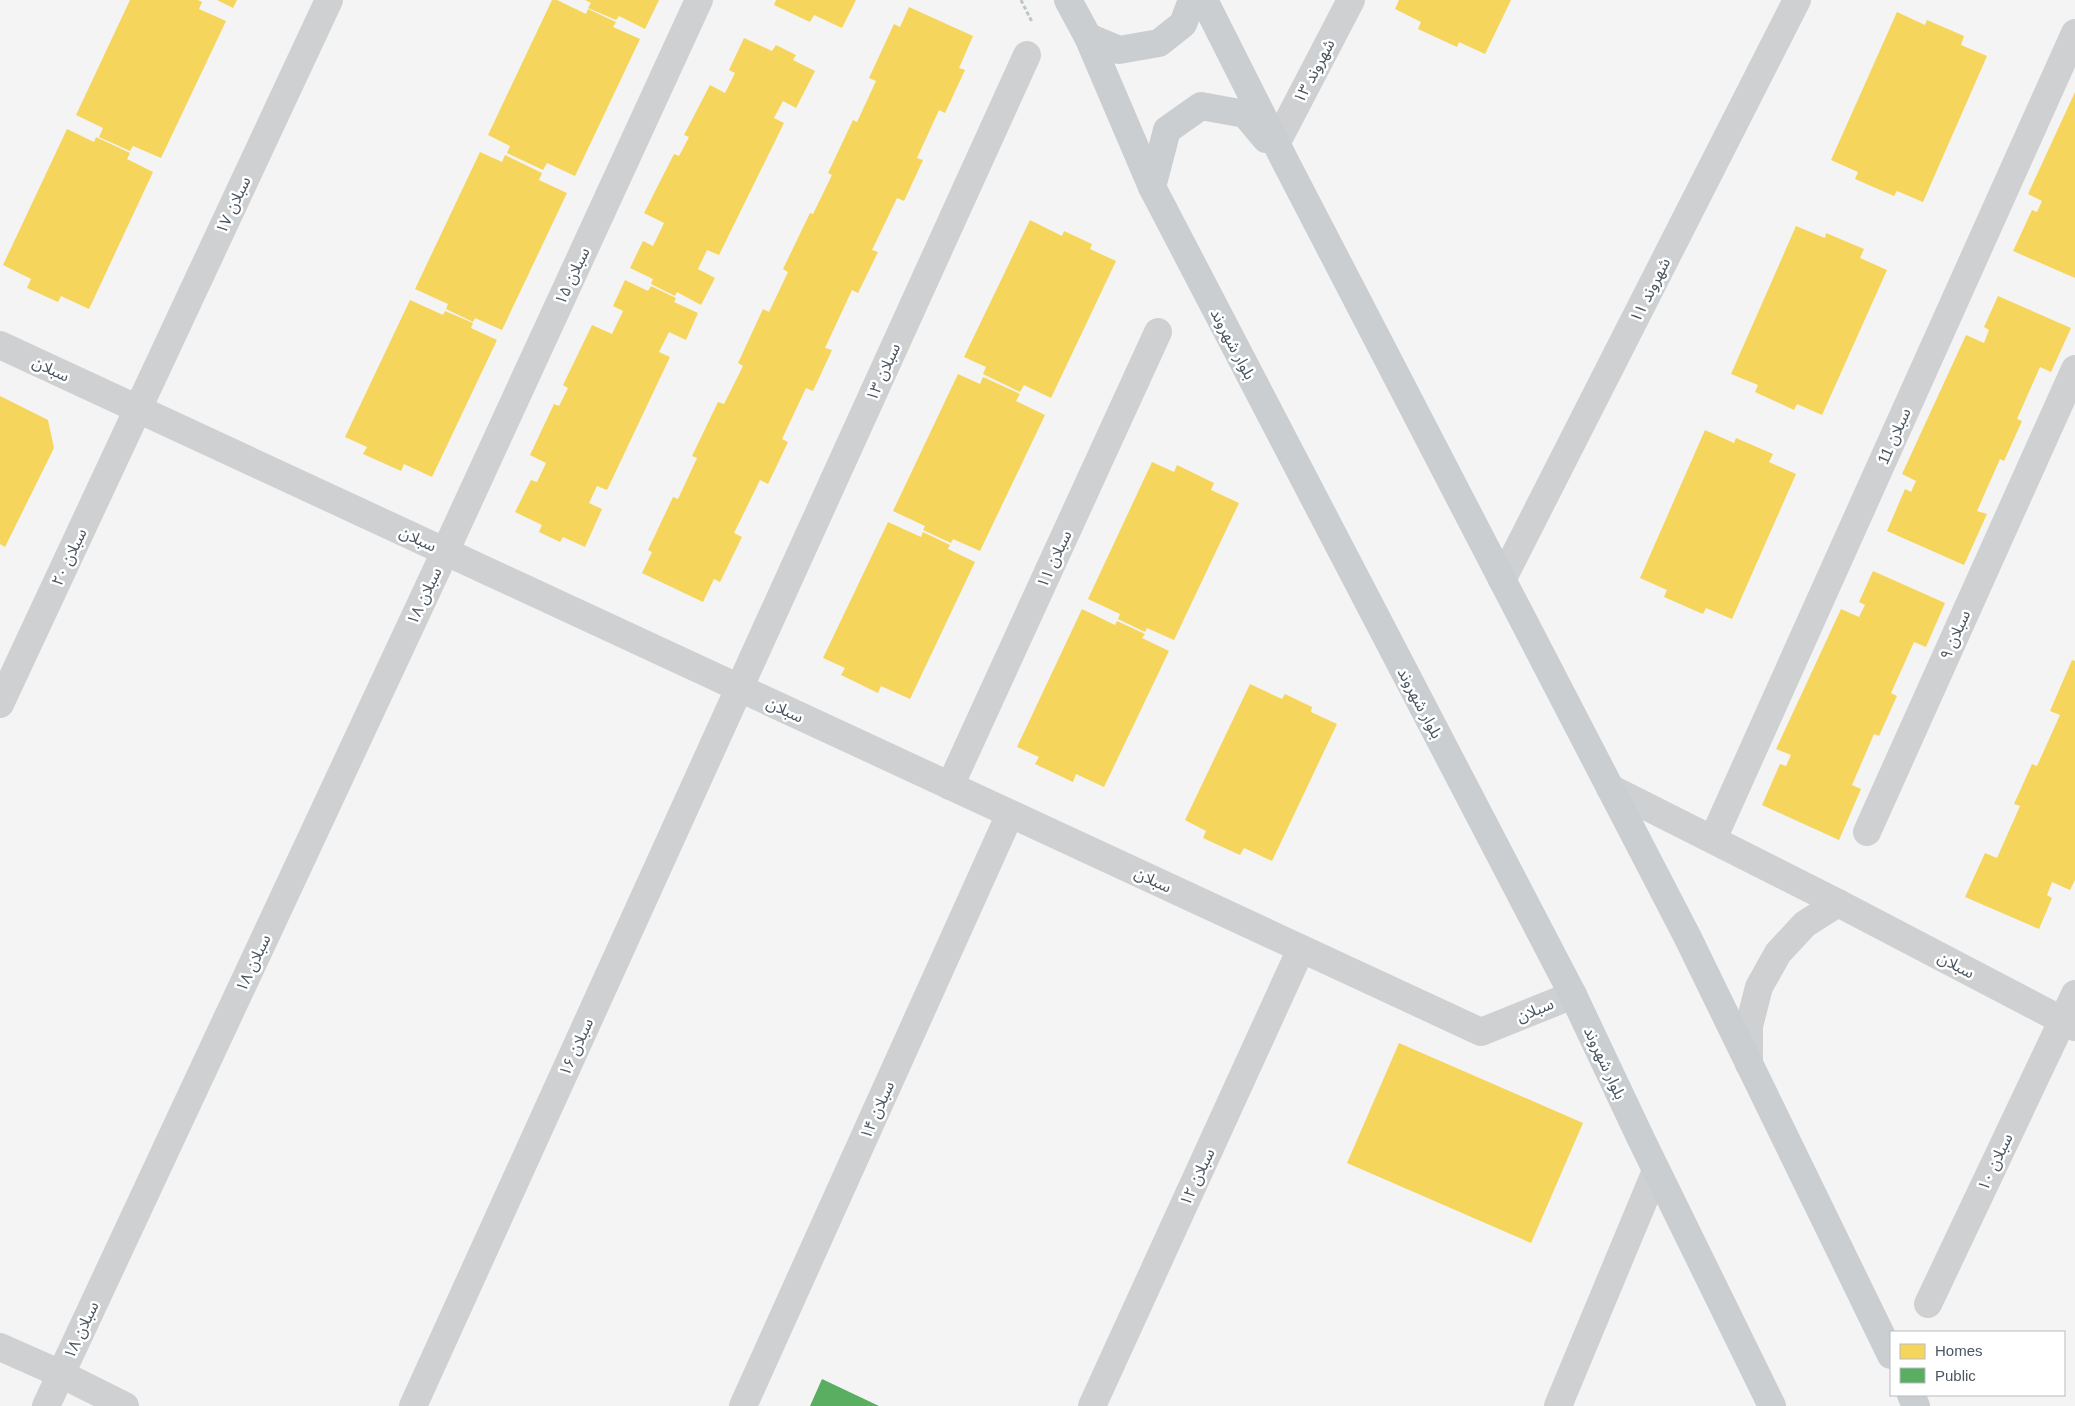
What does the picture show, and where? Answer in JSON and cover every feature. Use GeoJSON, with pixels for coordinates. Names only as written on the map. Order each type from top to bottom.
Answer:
{"type":"FeatureCollection","features":[{"type":"Feature","properties":{"kind":"main road","name":"بلوار شهروند"},"geometry":{"type":"LineString","coordinates":[[1068,0],[1088,37],[1152,187],[1573,995],[1656,1170],[1772,1406]]}},
{"type":"Feature","properties":{"kind":"main road"},"geometry":{"type":"LineString","coordinates":[[1088,37],[1119,50],[1159,43],[1183,24],[1192,0]]}},
{"type":"Feature","properties":{"kind":"main road"},"geometry":{"type":"LineString","coordinates":[[1204,0],[1687,936],[1890,1353]]}},
{"type":"Feature","properties":{"kind":"main road"},"geometry":{"type":"LineString","coordinates":[[1152,187],[1167,130],[1201,106],[1245,114],[1281,152]]}},
{"type":"Feature","properties":{"kind":"street","name":"سبلان ۱۷"},"geometry":{"type":"LineString","coordinates":[[138,409],[329,0]]}},
{"type":"Feature","properties":{"kind":"street","name":"سبلان ۱۵"},"geometry":{"type":"LineString","coordinates":[[445,552],[698,0]]}},
{"type":"Feature","properties":{"kind":"street","name":"شهروند ۱۳"},"geometry":{"type":"LineString","coordinates":[[1281,152],[1351,0]]}},
{"type":"Feature","properties":{"kind":"street","name":"شهروند ۱۱"},"geometry":{"type":"LineString","coordinates":[[1502,580],[1797,0]]}},
{"type":"Feature","properties":{"kind":"street","name":"سبلان 11"},"geometry":{"type":"LineString","coordinates":[[1713,840],[2075,33]]}},
{"type":"Feature","properties":{"kind":"street","name":"سبلان ۱۳"},"geometry":{"type":"LineString","coordinates":[[740,688],[1027,55]]}},
{"type":"Feature","properties":{"kind":"street","name":"سبلان ۱۱"},"geometry":{"type":"LineString","coordinates":[[950,786],[1158,332]]}},
{"type":"Feature","properties":{"kind":"street","name":"سبلان"},"geometry":{"type":"LineString","coordinates":[[0,345],[1481,1032],[1573,995]]}},
{"type":"Feature","properties":{"kind":"street","name":"سبلان ۹"},"geometry":{"type":"LineString","coordinates":[[1867,832],[2075,369]]}},
{"type":"Feature","properties":{"kind":"street","name":"سبلان ۲۰"},"geometry":{"type":"LineString","coordinates":[[0,704],[138,409]]}},
{"type":"Feature","properties":{"kind":"street","name":"سبلان ۱۸"},"geometry":{"type":"LineString","coordinates":[[46,1406],[445,552]]}},
{"type":"Feature","properties":{"kind":"street","name":"سبلان ۱۶"},"geometry":{"type":"LineString","coordinates":[[413,1406],[740,688]]}},
{"type":"Feature","properties":{"kind":"street","name":"سبلان"},"geometry":{"type":"LineString","coordinates":[[1610,788],[1838,903],[2069,1024]]}},
{"type":"Feature","properties":{"kind":"street","name":"سبلان ۱۴"},"geometry":{"type":"LineString","coordinates":[[743,1406],[1010,814]]}},
{"type":"Feature","properties":{"kind":"street"},"geometry":{"type":"LineString","coordinates":[[1749,1064],[1749,1026],[1759,988],[1773,962],[1778,953],[1805,924],[1838,903]]}},
{"type":"Feature","properties":{"kind":"street","name":"سبلان ۱۲"},"geometry":{"type":"LineString","coordinates":[[1092,1406],[1301,949]]}},
{"type":"Feature","properties":{"kind":"street","name":"سبلان ۱۰"},"geometry":{"type":"LineString","coordinates":[[1928,1304],[2069,1024],[2075,994]]}},
{"type":"Feature","properties":{"kind":"street"},"geometry":{"type":"LineString","coordinates":[[1558,1406],[1656,1170]]}},
{"type":"Feature","properties":{"kind":"street"},"geometry":{"type":"LineString","coordinates":[[0,1347],[61,1374],[125,1406]]}},
{"type":"Feature","properties":{"kind":"path"},"geometry":{"type":"LineString","coordinates":[[1021,0],[1036,29]]}},
{"type":"Feature","properties":{"kind":"building: Homes"},"geometry":{"type":"Polygon","coordinates":[[[130,0],[198,0],[202,2],[199,9],[226,21],[161,158],[133,146],[130,151],[99,137],[103,128],[76,115],[130,0]]]}},
{"type":"Feature","properties":{"kind":"building: Homes"},"geometry":{"type":"Polygon","coordinates":[[[217,0],[237,0],[233,8],[217,0]]]}},
{"type":"Feature","properties":{"kind":"building: Homes"},"geometry":{"type":"Polygon","coordinates":[[[552,0],[557,0],[586,14],[588,9],[616,22],[613,27],[640,39],[575,176],[547,163],[543,170],[507,153],[510,146],[488,135],[552,0]]]}},
{"type":"Feature","properties":{"kind":"building: Homes"},"geometry":{"type":"Polygon","coordinates":[[[585,0],[659,0],[645,29],[619,16],[616,20],[588,8],[591,3],[585,0]]]}},
{"type":"Feature","properties":{"kind":"building: Homes"},"geometry":{"type":"Polygon","coordinates":[[[776,0],[856,0],[842,28],[814,15],[810,22],[774,5],[776,0]]]}},
{"type":"Feature","properties":{"kind":"building: Homes"},"geometry":{"type":"Polygon","coordinates":[[[1399,0],[1511,0],[1485,54],[1459,42],[1457,47],[1418,29],[1421,22],[1395,9],[1399,0]]]}},
{"type":"Feature","properties":{"kind":"building: Homes"},"geometry":{"type":"Polygon","coordinates":[[[909,7],[973,36],[959,68],[965,70],[945,113],[939,110],[917,158],[923,160],[904,201],[897,198],[872,250],[878,252],[858,293],[852,290],[825,348],[832,350],[813,391],[806,388],[782,439],[788,442],[768,484],[760,480],[734,533],[742,537],[720,582],[714,579],[703,602],[642,573],[652,552],[648,550],[673,497],[678,499],[697,458],[692,456],[718,402],[724,404],[743,366],[738,363],[763,309],[769,312],[788,272],[783,269],[810,213],[813,214],[832,175],[828,173],[853,120],[857,122],[876,81],[869,78],[894,24],[900,27],[909,7]]]}},
{"type":"Feature","properties":{"kind":"building: Homes"},"geometry":{"type":"Polygon","coordinates":[[[1897,12],[1925,25],[1927,20],[1964,36],[1961,45],[1987,56],[1923,202],[1897,191],[1894,196],[1855,179],[1858,172],[1831,160],[1897,12]]]}},
{"type":"Feature","properties":{"kind":"building: Homes"},"geometry":{"type":"Polygon","coordinates":[[[744,38],[772,51],[776,45],[796,55],[793,60],[815,71],[796,108],[783,101],[774,118],[784,123],[719,255],[707,250],[698,269],[715,278],[701,305],[677,292],[675,296],[651,284],[653,279],[630,268],[643,241],[653,246],[664,223],[644,213],[674,154],[679,156],[689,137],[684,135],[710,85],[725,93],[735,73],[729,70],[744,38]]]}},
{"type":"Feature","properties":{"kind":"building: Homes"},"geometry":{"type":"Polygon","coordinates":[[[2075,92],[2075,278],[2013,251],[2032,210],[2037,212],[2042,201],[2028,194],[2075,92]]]}},
{"type":"Feature","properties":{"kind":"building: Homes"},"geometry":{"type":"Polygon","coordinates":[[[67,129],[94,142],[96,137],[130,153],[127,159],[153,172],[89,309],[61,296],[58,302],[27,288],[31,279],[3,265],[67,129]]]}},
{"type":"Feature","properties":{"kind":"building: Homes"},"geometry":{"type":"Polygon","coordinates":[[[480,152],[502,162],[505,155],[542,173],[539,180],[567,193],[502,330],[475,318],[473,322],[446,309],[448,304],[415,289],[480,152]]]}},
{"type":"Feature","properties":{"kind":"building: Homes"},"geometry":{"type":"Polygon","coordinates":[[[1030,220],[1062,236],[1064,231],[1092,244],[1090,249],[1116,261],[1051,398],[1024,385],[1020,392],[983,374],[986,367],[964,357],[1030,220]]]}},
{"type":"Feature","properties":{"kind":"building: Homes"},"geometry":{"type":"Polygon","coordinates":[[[1796,226],[1825,238],[1826,233],[1864,249],[1860,258],[1887,270],[1822,415],[1797,404],[1794,410],[1755,392],[1758,385],[1731,374],[1796,226]]]}},
{"type":"Feature","properties":{"kind":"building: Homes"},"geometry":{"type":"Polygon","coordinates":[[[625,280],[648,291],[651,286],[676,298],[674,302],[698,313],[686,340],[669,332],[659,352],[670,357],[607,490],[597,486],[589,503],[602,509],[585,547],[563,537],[560,542],[539,532],[542,525],[515,512],[531,480],[537,482],[546,463],[530,455],[554,404],[559,406],[568,388],[563,385],[592,325],[612,334],[623,311],[613,306],[625,280]]]}},
{"type":"Feature","properties":{"kind":"building: Homes"},"geometry":{"type":"Polygon","coordinates":[[[1998,296],[2071,328],[2051,372],[2040,367],[2017,419],[2022,421],[2004,461],[2000,459],[1977,511],[1987,514],[1964,565],[1887,531],[1905,489],[1911,492],[1916,481],[1902,474],[1966,335],[1984,343],[1989,330],[1984,327],[1998,296]]]}},
{"type":"Feature","properties":{"kind":"building: Homes"},"geometry":{"type":"Polygon","coordinates":[[[410,300],[443,315],[445,311],[473,323],[471,328],[497,340],[432,477],[404,464],[401,471],[363,454],[367,447],[345,437],[410,300]]]}},
{"type":"Feature","properties":{"kind":"building: Homes"},"geometry":{"type":"Polygon","coordinates":[[[958,374],[980,384],[983,377],[1020,394],[1016,401],[1045,415],[980,551],[953,539],[951,543],[923,530],[925,526],[893,511],[958,374]]]}},
{"type":"Feature","properties":{"kind":"building: Homes"},"geometry":{"type":"Polygon","coordinates":[[[0,396],[48,420],[54,448],[5,547],[0,544],[0,396]]]}},
{"type":"Feature","properties":{"kind":"building: Homes"},"geometry":{"type":"Polygon","coordinates":[[[1705,430],[1734,443],[1736,438],[1773,454],[1769,462],[1796,474],[1732,619],[1706,608],[1703,614],[1664,597],[1667,590],[1640,578],[1705,430]]]}},
{"type":"Feature","properties":{"kind":"building: Homes"},"geometry":{"type":"Polygon","coordinates":[[[1152,462],[1174,472],[1177,465],[1214,483],[1211,490],[1239,503],[1174,640],[1147,628],[1145,632],[1118,619],[1120,614],[1088,599],[1152,462]]]}},
{"type":"Feature","properties":{"kind":"building: Homes"},"geometry":{"type":"Polygon","coordinates":[[[888,522],[921,537],[923,532],[950,545],[948,549],[975,562],[910,699],[881,686],[878,693],[841,675],[845,668],[823,658],[888,522]]]}},
{"type":"Feature","properties":{"kind":"building: Homes"},"geometry":{"type":"Polygon","coordinates":[[[1873,571],[1945,603],[1926,647],[1914,642],[1891,693],[1897,696],[1879,736],[1874,734],[1852,785],[1861,789],[1839,840],[1762,805],[1780,764],[1786,766],[1791,755],[1776,749],[1841,609],[1859,617],[1865,605],[1859,602],[1873,571]]]}},
{"type":"Feature","properties":{"kind":"building: Homes"},"geometry":{"type":"Polygon","coordinates":[[[1082,609],[1115,625],[1117,621],[1145,634],[1142,638],[1169,651],[1104,787],[1076,774],[1073,782],[1035,764],[1039,757],[1017,747],[1082,609]]]}},
{"type":"Feature","properties":{"kind":"building: Homes"},"geometry":{"type":"Polygon","coordinates":[[[2072,660],[2075,661],[2075,880],[2070,890],[2052,882],[2047,895],[2052,898],[2039,929],[1965,897],[1985,853],[1997,858],[2020,806],[2014,804],[2032,764],[2037,766],[2060,715],[2050,711],[2072,660]]]}},
{"type":"Feature","properties":{"kind":"building: Homes"},"geometry":{"type":"Polygon","coordinates":[[[1250,684],[1282,699],[1285,694],[1312,707],[1311,712],[1337,724],[1272,861],[1244,848],[1240,855],[1203,838],[1206,831],[1185,820],[1250,684]]]}},
{"type":"Feature","properties":{"kind":"building: Homes"},"geometry":{"type":"Polygon","coordinates":[[[1399,1043],[1583,1123],[1531,1243],[1347,1163],[1399,1043]]]}},
{"type":"Feature","properties":{"kind":"building: Public"},"geometry":{"type":"Polygon","coordinates":[[[822,1379],[879,1406],[810,1406],[822,1379]]]}}]}
